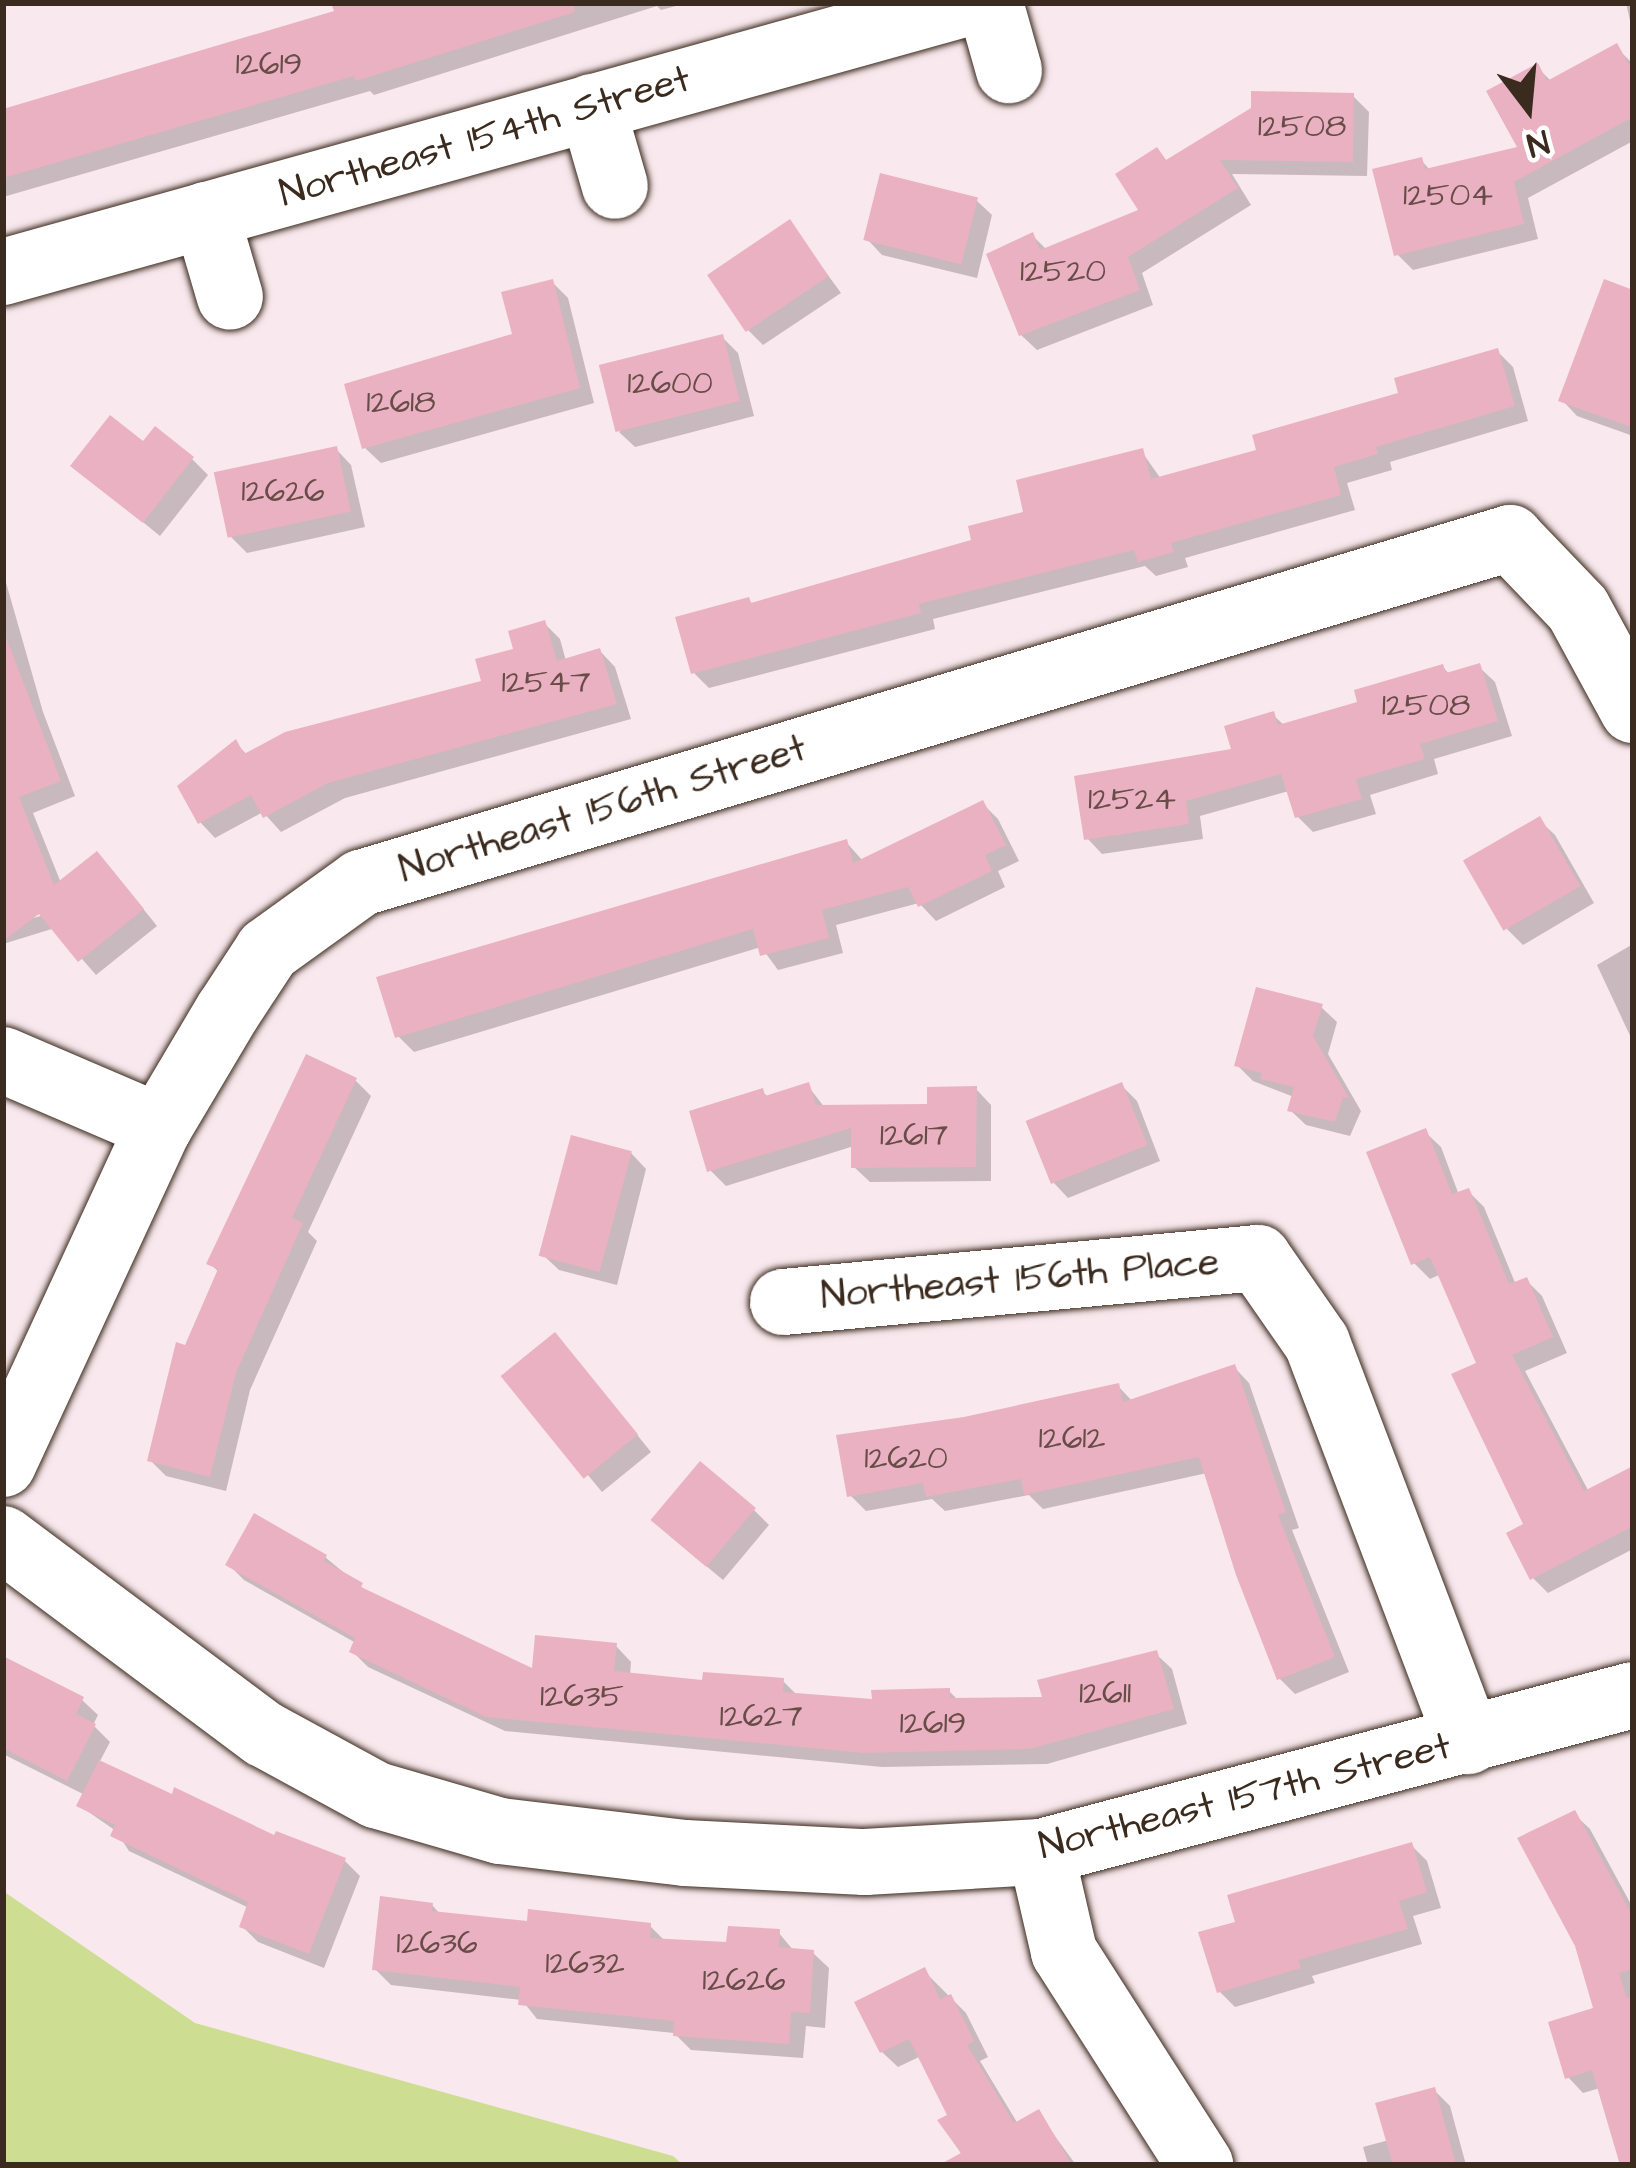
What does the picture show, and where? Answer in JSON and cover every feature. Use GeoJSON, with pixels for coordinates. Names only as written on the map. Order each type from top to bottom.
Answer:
{"type":"FeatureCollection","features":[{"type":"Feature","properties":{"kind":"street","name":"Northeast 154th Street"},"geometry":{"type":"LineString","coordinates":[[3,272],[967,3]]}},
{"type":"Feature","properties":{"kind":"street"},"geometry":{"type":"LineString","coordinates":[[990,3],[1009,70]]}},
{"type":"Feature","properties":{"kind":"street"},"geometry":{"type":"LineString","coordinates":[[592,107],[615,186]]}},
{"type":"Feature","properties":{"kind":"street"},"geometry":{"type":"LineString","coordinates":[[206,215],[230,297]]}},
{"type":"Feature","properties":{"kind":"street","name":"Northeast 156th Street"},"geometry":{"type":"LineString","coordinates":[[3,1464],[159,1127],[268,950],[361,883],[1510,538],[1578,609],[1633,710]]}},
{"type":"Feature","properties":{"kind":"street"},"geometry":{"type":"LineString","coordinates":[[3,1060],[159,1127]]}},
{"type":"Feature","properties":{"kind":"street","name":"Northeast 156th Place"},"geometry":{"type":"LineString","coordinates":[[783,1302],[1258,1258],[1317,1343],[1468,1741]]}},
{"type":"Feature","properties":{"kind":"street","name":"Northeast 157th Street"},"geometry":{"type":"LineString","coordinates":[[3,1539],[264,1734],[376,1795],[500,1831],[685,1853],[865,1862],[1042,1852],[1633,1695]]}},
{"type":"Feature","properties":{"kind":"street"},"geometry":{"type":"LineString","coordinates":[[1042,1852],[1064,1952],[1200,2165]]}},
{"type":"Feature","properties":{"kind":"green space"},"geometry":{"type":"Polygon","coordinates":[[[3,1891],[195,2023],[673,2156],[683,2165],[3,2165],[3,1891]]]}},
{"type":"Feature","properties":{"kind":"building"},"geometry":{"type":"Polygon","coordinates":[[[331,3],[573,3],[575,12],[356,81],[354,76],[3,178],[3,109],[334,11],[331,3]]]}},
{"type":"Feature","properties":{"kind":"building"},"geometry":{"type":"Polygon","coordinates":[[[1617,43],[1633,72],[1633,117],[1514,182],[1524,224],[1394,256],[1372,169],[1422,157],[1425,169],[1517,147],[1486,91],[1538,63],[1547,81],[1617,43]]]}},
{"type":"Feature","properties":{"kind":"building"},"geometry":{"type":"Polygon","coordinates":[[[1251,91],[1354,93],[1353,162],[1220,160],[1238,188],[1128,257],[1140,290],[1019,336],[986,254],[1033,232],[1040,250],[1138,210],[1115,174],[1157,147],[1166,160],[1251,108],[1251,91]]]}},
{"type":"Feature","properties":{"kind":"building"},"geometry":{"type":"Polygon","coordinates":[[[880,173],[978,197],[961,264],[863,240],[880,173]]]}},
{"type":"Feature","properties":{"kind":"building"},"geometry":{"type":"Polygon","coordinates":[[[790,219],[829,276],[746,332],[707,275],[790,219]]]}},
{"type":"Feature","properties":{"kind":"building"},"geometry":{"type":"Polygon","coordinates":[[[553,279],[580,388],[362,449],[344,384],[512,334],[501,292],[553,279]]]}},
{"type":"Feature","properties":{"kind":"building"},"geometry":{"type":"Polygon","coordinates":[[[1604,279],[1633,290],[1633,428],[1558,401],[1604,279]]]}},
{"type":"Feature","properties":{"kind":"building"},"geometry":{"type":"Polygon","coordinates":[[[723,334],[740,401],[615,432],[599,365],[723,334]]]}},
{"type":"Feature","properties":{"kind":"building"},"geometry":{"type":"Polygon","coordinates":[[[1498,348],[1515,406],[1376,447],[1378,454],[1334,467],[1341,495],[1171,543],[1174,552],[1138,562],[1134,550],[919,604],[921,613],[691,674],[675,617],[749,597],[751,603],[971,540],[968,526],[1023,512],[1016,480],[1143,448],[1151,479],[1256,450],[1252,435],[1398,393],[1394,378],[1498,348]]]}},
{"type":"Feature","properties":{"kind":"building"},"geometry":{"type":"Polygon","coordinates":[[[110,415],[143,441],[155,426],[194,457],[143,523],[70,466],[110,415]]]}},
{"type":"Feature","properties":{"kind":"building"},"geometry":{"type":"Polygon","coordinates":[[[337,446],[351,512],[228,538],[214,472],[337,446]]]}},
{"type":"Feature","properties":{"kind":"building"},"geometry":{"type":"Polygon","coordinates":[[[545,620],[557,661],[600,648],[617,704],[328,783],[263,818],[251,795],[198,824],[177,786],[236,739],[244,754],[285,732],[481,681],[475,659],[513,649],[508,631],[545,620]]]}},
{"type":"Feature","properties":{"kind":"building"},"geometry":{"type":"Polygon","coordinates":[[[6,637],[61,781],[19,797],[54,885],[97,851],[144,909],[78,962],[39,914],[3,941],[6,637]]]}},
{"type":"Feature","properties":{"kind":"building"},"geometry":{"type":"Polygon","coordinates":[[[1480,663],[1498,721],[1420,744],[1425,759],[1356,779],[1362,799],[1295,818],[1281,774],[1186,801],[1189,824],[1084,840],[1074,776],[1231,749],[1224,726],[1274,711],[1278,725],[1357,702],[1354,690],[1443,664],[1446,673],[1480,663]]]}},
{"type":"Feature","properties":{"kind":"building"},"geometry":{"type":"Polygon","coordinates":[[[983,800],[1006,845],[985,855],[992,871],[918,907],[908,887],[822,910],[829,938],[760,956],[753,929],[395,1038],[376,977],[847,839],[853,863],[983,800]]]}},
{"type":"Feature","properties":{"kind":"building"},"geometry":{"type":"Polygon","coordinates":[[[1540,816],[1580,886],[1503,931],[1463,860],[1540,816]]]}},
{"type":"Feature","properties":{"kind":"building"},"geometry":{"type":"Polygon","coordinates":[[[1256,987],[1323,1004],[1313,1036],[1349,1098],[1343,1097],[1335,1122],[1287,1111],[1294,1087],[1260,1079],[1262,1073],[1234,1066],[1256,987]]]}},
{"type":"Feature","properties":{"kind":"building"},"geometry":{"type":"Polygon","coordinates":[[[306,1054],[357,1078],[292,1218],[303,1223],[236,1373],[210,1477],[147,1461],[176,1342],[185,1345],[218,1269],[206,1264],[306,1054]]]}},
{"type":"Feature","properties":{"kind":"building"},"geometry":{"type":"Polygon","coordinates":[[[809,1082],[816,1105],[927,1104],[927,1087],[977,1086],[976,1167],[851,1168],[851,1128],[707,1172],[689,1111],[763,1088],[765,1096],[809,1082]]]}},
{"type":"Feature","properties":{"kind":"building"},"geometry":{"type":"Polygon","coordinates":[[[1122,1082],[1147,1145],[1051,1184],[1026,1121],[1122,1082]]]}},
{"type":"Feature","properties":{"kind":"building"},"geometry":{"type":"Polygon","coordinates":[[[1426,1128],[1452,1194],[1469,1188],[1509,1284],[1527,1277],[1553,1337],[1512,1355],[1584,1491],[1633,1466],[1633,1526],[1530,1580],[1506,1533],[1523,1524],[1451,1374],[1476,1363],[1430,1257],[1411,1265],[1366,1152],[1426,1128]]]}},
{"type":"Feature","properties":{"kind":"building"},"geometry":{"type":"Polygon","coordinates":[[[571,1135],[632,1151],[600,1272],[539,1256],[571,1135]]]}},
{"type":"Feature","properties":{"kind":"building"},"geometry":{"type":"Polygon","coordinates":[[[555,1332],[638,1435],[584,1479],[501,1376],[555,1332]]]}},
{"type":"Feature","properties":{"kind":"building"},"geometry":{"type":"Polygon","coordinates":[[[1235,1364],[1286,1512],[1278,1515],[1335,1657],[1277,1680],[1236,1575],[1199,1457],[1024,1495],[1021,1479],[926,1497],[923,1483],[847,1497],[836,1435],[964,1417],[1119,1383],[1123,1402],[1235,1364]]]}},
{"type":"Feature","properties":{"kind":"building"},"geometry":{"type":"Polygon","coordinates":[[[700,1461],[756,1508],[706,1567],[651,1520],[700,1461]]]}},
{"type":"Feature","properties":{"kind":"building"},"geometry":{"type":"Polygon","coordinates":[[[254,1513],[327,1555],[324,1561],[363,1583],[361,1587],[532,1668],[535,1635],[617,1643],[614,1671],[702,1680],[703,1672],[784,1678],[783,1692],[872,1699],[871,1690],[950,1688],[950,1698],[1042,1697],[1037,1680],[1157,1650],[1174,1709],[1030,1749],[864,1753],[486,1717],[349,1652],[355,1638],[225,1565],[254,1513]]]}},
{"type":"Feature","properties":{"kind":"building"},"geometry":{"type":"Polygon","coordinates":[[[3,1656],[84,1697],[76,1714],[96,1724],[67,1781],[3,1748],[3,1656]]]}},
{"type":"Feature","properties":{"kind":"building"},"geometry":{"type":"Polygon","coordinates":[[[99,1760],[172,1794],[174,1787],[274,1835],[276,1831],[346,1858],[309,1954],[239,1927],[248,1902],[110,1836],[115,1825],[76,1806],[99,1760]]]}},
{"type":"Feature","properties":{"kind":"building"},"geometry":{"type":"Polygon","coordinates":[[[1575,1810],[1633,1917],[1633,1969],[1619,1973],[1627,1998],[1633,1996],[1633,2165],[1620,2165],[1592,2070],[1565,2079],[1548,2022],[1593,2008],[1575,1946],[1517,1838],[1575,1810]]]}},
{"type":"Feature","properties":{"kind":"building"},"geometry":{"type":"Polygon","coordinates":[[[1412,1842],[1427,1892],[1399,1901],[1408,1929],[1298,1960],[1301,1968],[1217,1993],[1198,1932],[1235,1922],[1227,1895],[1412,1842]]]}},
{"type":"Feature","properties":{"kind":"building"},"geometry":{"type":"Polygon","coordinates":[[[380,1896],[433,1903],[432,1911],[527,1921],[528,1909],[651,1923],[650,1938],[726,1942],[728,1926],[780,1929],[779,1947],[814,1950],[810,2013],[791,2012],[789,2044],[673,2036],[674,2021],[518,2005],[520,1987],[372,1970],[380,1896]]]}},
{"type":"Feature","properties":{"kind":"building"},"geometry":{"type":"Polygon","coordinates":[[[925,1967],[940,1999],[951,1994],[974,2041],[967,2045],[1014,2123],[1039,2109],[1072,2165],[939,2165],[961,2153],[937,2120],[947,2115],[909,2039],[880,2053],[854,2002],[925,1967]]]}},
{"type":"Feature","properties":{"kind":"building"},"geometry":{"type":"Polygon","coordinates":[[[1435,2087],[1456,2165],[1393,2165],[1375,2103],[1435,2087]]]}}]}
